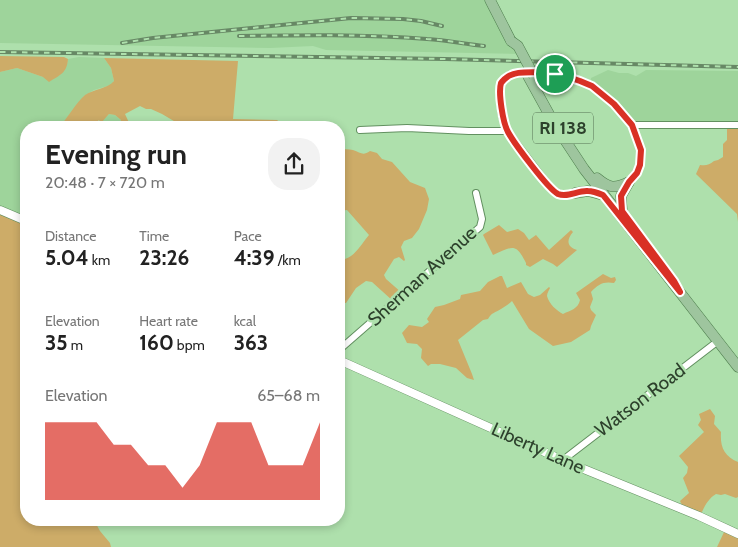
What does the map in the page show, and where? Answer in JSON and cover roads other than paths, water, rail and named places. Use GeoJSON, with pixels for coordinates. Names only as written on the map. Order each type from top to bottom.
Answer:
{"type":"FeatureCollection","features":[{"type":"Feature","properties":{"kind":"main road","name":"RI 138"},"geometry":{"type":"LineString","coordinates":[[490,0],[514,47],[561,125],[680,292]]}},
{"type":"Feature","properties":{"kind":"main road","name":"RI 138"},"geometry":{"type":"LineString","coordinates":[[531,76],[555,125],[584,169],[738,367]]}},
{"type":"Feature","properties":{"kind":"main road"},"geometry":{"type":"LineString","coordinates":[[575,192],[584,178],[584,169]]}},
{"type":"Feature","properties":{"kind":"main road"},"geometry":{"type":"LineString","coordinates":[[597,178],[611,186],[621,186],[629,182]]}},
{"type":"Feature","properties":{"kind":"main road"},"geometry":{"type":"LineString","coordinates":[[622,211],[621,196],[629,182]]}},
{"type":"Feature","properties":{"kind":"main road"},"geometry":{"type":"LineString","coordinates":[[575,192],[588,191],[603,195]]}},
{"type":"Feature","properties":{"kind":"street"},"geometry":{"type":"LineString","coordinates":[[575,192],[564,195],[558,194],[551,189],[507,131],[502,116],[501,84],[511,74],[543,72],[562,75],[592,86],[614,104],[632,125],[641,150],[640,165],[637,173],[629,182]]}},
{"type":"Feature","properties":{"kind":"street"},"geometry":{"type":"LineString","coordinates":[[632,125],[738,125]]}},
{"type":"Feature","properties":{"kind":"street"},"geometry":{"type":"LineString","coordinates":[[360,130],[407,128],[507,131]]}},
{"type":"Feature","properties":{"kind":"street","name":"Sherman Avenue"},"geometry":{"type":"LineString","coordinates":[[345,345],[480,228],[482,219],[476,192]]}},
{"type":"Feature","properties":{"kind":"street"},"geometry":{"type":"LineString","coordinates":[[0,210],[20,218]]}},
{"type":"Feature","properties":{"kind":"street","name":"Watson Road"},"geometry":{"type":"LineString","coordinates":[[563,460],[718,341]]}},
{"type":"Feature","properties":{"kind":"street","name":"Liberty Lane"},"geometry":{"type":"LineString","coordinates":[[345,363],[563,460],[738,534]]}},
{"type":"Feature","properties":{"kind":"railway"},"geometry":{"type":"LineString","coordinates":[[122,43],[153,38],[351,18],[403,19],[442,26]]}},
{"type":"Feature","properties":{"kind":"railway"},"geometry":{"type":"LineString","coordinates":[[239,36],[380,36],[484,46]]}},
{"type":"Feature","properties":{"kind":"railway"},"geometry":{"type":"LineString","coordinates":[[0,52],[445,59],[738,67]]}}]}
